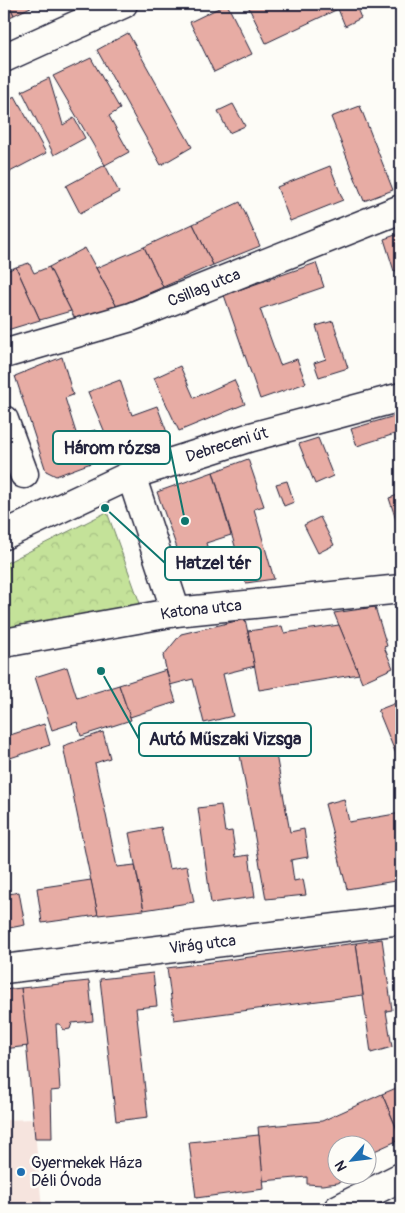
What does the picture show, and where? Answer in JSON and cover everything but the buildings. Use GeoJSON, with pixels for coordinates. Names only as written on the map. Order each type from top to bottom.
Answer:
{"type":"FeatureCollection","features":[{"type":"Feature","properties":{"kind":"street"},"geometry":{"type":"LineString","coordinates":[[4,58],[123,4]]}},
{"type":"Feature","properties":{"kind":"street","name":"Csillag utca"},"geometry":{"type":"LineString","coordinates":[[4,354],[131,317],[401,209]]}},
{"type":"Feature","properties":{"kind":"street","name":"Debreceni út"},"geometry":{"type":"LineString","coordinates":[[4,535],[132,475],[251,437],[401,396]]}},
{"type":"Feature","properties":{"kind":"street"},"geometry":{"type":"LineString","coordinates":[[6,431],[24,474]]}},
{"type":"Feature","properties":{"kind":"street"},"geometry":{"type":"LineString","coordinates":[[132,475],[176,612]]}},
{"type":"Feature","properties":{"kind":"street","name":"Katona utca"},"geometry":{"type":"LineString","coordinates":[[4,643],[176,612],[401,588]]}},
{"type":"Feature","properties":{"kind":"street","name":"Virág utca"},"geometry":{"type":"LineString","coordinates":[[4,969],[401,920]]}},
{"type":"Feature","properties":{"kind":"street"},"geometry":{"type":"LineString","coordinates":[[348,1207],[401,1177]]}},
{"type":"Feature","properties":{"kind":"shaded area","name":"Gyermekek Háza Déli Óvoda"},"geometry":{"type":"Polygon","coordinates":[[[34,1119],[42,1209],[4,1209],[4,1120],[34,1119]]]}},
{"type":"Feature","properties":{"kind":"green space"},"geometry":{"type":"Polygon","coordinates":[[[107,512],[142,609],[4,635],[4,564],[107,512]]]}},
{"type":"Feature","properties":{"kind":"place","name":"Hatzel tér"},"geometry":{"type":"Point","coordinates":[105,508]}},
{"type":"Feature","properties":{"kind":"place","name":"Három rózsa"},"geometry":{"type":"Point","coordinates":[185,521]}},
{"type":"Feature","properties":{"kind":"place","name":"Autó Műszaki Vizsga"},"geometry":{"type":"Point","coordinates":[101,671]}},
{"type":"Feature","properties":{"kind":"place","name":"Gyermekek Háza Déli Óvoda"},"geometry":{"type":"Point","coordinates":[21,1172]}}]}
